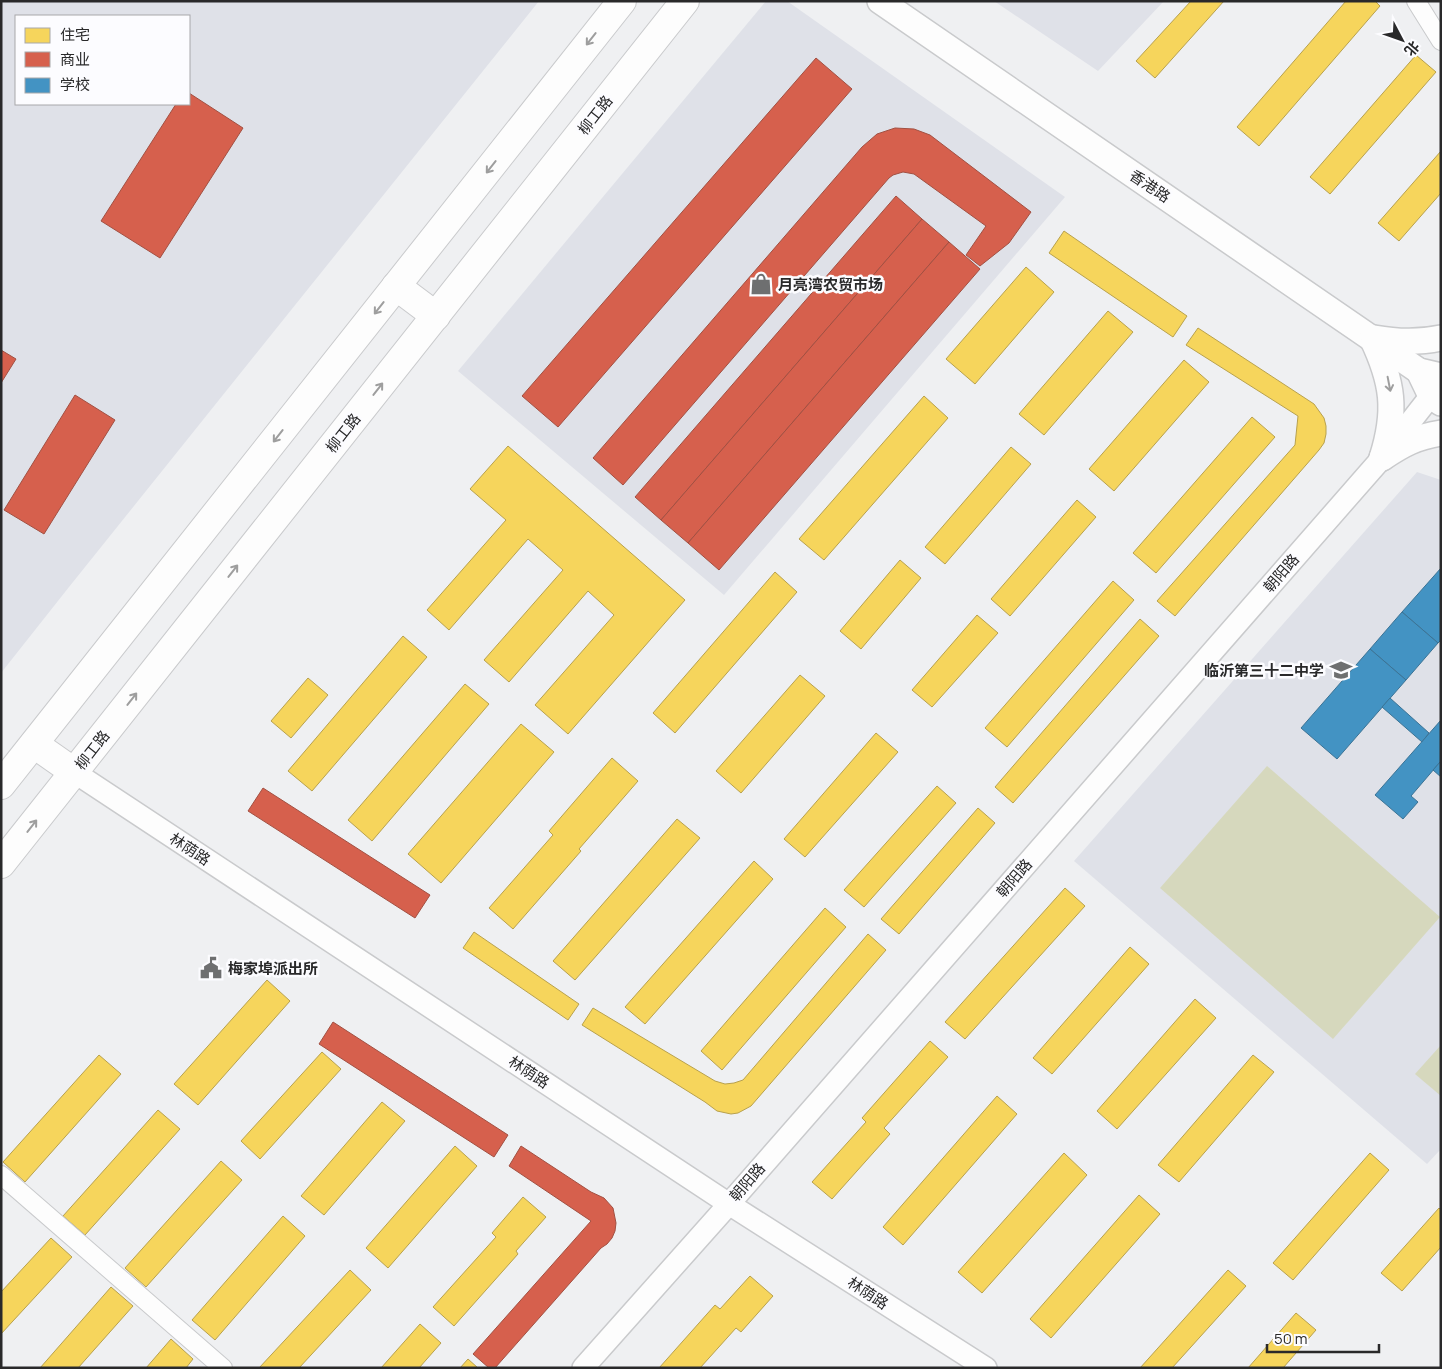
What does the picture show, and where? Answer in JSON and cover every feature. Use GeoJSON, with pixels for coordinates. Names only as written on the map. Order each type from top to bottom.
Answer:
{"type":"FeatureCollection","features":[{"type":"Feature","properties":{"kind":"main road"},"geometry":{"type":"LineString","coordinates":[[1,786],[622,1]]}},
{"type":"Feature","properties":{"kind":"main road","name":"柳工路"},"geometry":{"type":"LineString","coordinates":[[1,864],[686,1]]}},
{"type":"Feature","properties":{"kind":"main road","name":"香港路"},"geometry":{"type":"LineString","coordinates":[[880,1],[1372,338],[1434,386]]}},
{"type":"Feature","properties":{"kind":"main road"},"geometry":{"type":"LineString","coordinates":[[396,286],[436,316]]}},
{"type":"Feature","properties":{"kind":"main road"},"geometry":{"type":"LineString","coordinates":[[1372,338],[1394,342],[1416,342],[1441,338]]}},
{"type":"Feature","properties":{"kind":"main road"},"geometry":{"type":"LineString","coordinates":[[1372,338],[1388,377],[1391,397],[1390,425],[1382,458]]}},
{"type":"Feature","properties":{"kind":"main road"},"geometry":{"type":"LineString","coordinates":[[1382,458],[1402,444],[1441,433]]}},
{"type":"Feature","properties":{"kind":"main road"},"geometry":{"type":"LineString","coordinates":[[34,744],[74,772]]}},
{"type":"Feature","properties":{"kind":"street"},"geometry":{"type":"LineString","coordinates":[[1416,1],[1441,41]]}},
{"type":"Feature","properties":{"kind":"street","name":"朝阳路"},"geometry":{"type":"LineString","coordinates":[[583,1368],[729,1204],[1382,458],[1434,386]]}},
{"type":"Feature","properties":{"kind":"street","name":"林荫路"},"geometry":{"type":"LineString","coordinates":[[74,772],[729,1204],[986,1368]]}},
{"type":"Feature","properties":{"kind":"street"},"geometry":{"type":"LineString","coordinates":[[1,1175],[224,1368]]}},
{"type":"Feature","properties":{"kind":"shaded area"},"geometry":{"type":"Polygon","coordinates":[[[1,1],[539,1],[1,673],[1,1]]]}},
{"type":"Feature","properties":{"kind":"shaded area","name":"月亮湾农贸市场"},"geometry":{"type":"Polygon","coordinates":[[[766,1],[787,1],[1065,197],[724,595],[458,371],[766,1]]]}},
{"type":"Feature","properties":{"kind":"shaded area"},"geometry":{"type":"Polygon","coordinates":[[[994,1],[1164,1],[1098,71],[994,1]]]}},
{"type":"Feature","properties":{"kind":"shaded area","name":"临沂第三十二中学"},"geometry":{"type":"Polygon","coordinates":[[[1417,472],[1441,480],[1441,1149],[1427,1164],[1074,861],[1417,472]]]}},
{"type":"Feature","properties":{"kind":"green space"},"geometry":{"type":"Polygon","coordinates":[[[1267,766],[1440,917],[1333,1039],[1160,888],[1267,766]]]}},
{"type":"Feature","properties":{"kind":"green space"},"geometry":{"type":"Polygon","coordinates":[[[1441,1045],[1441,1096],[1415,1074],[1441,1045]]]}},
{"type":"Feature","properties":{"kind":"building: 住宅"},"geometry":{"type":"Polygon","coordinates":[[[1191,1],[1224,1],[1155,78],[1136,61],[1191,1]]]}},
{"type":"Feature","properties":{"kind":"building: 住宅"},"geometry":{"type":"Polygon","coordinates":[[[1346,1],[1375,1],[1380,6],[1259,146],[1237,127],[1346,1]]]}},
{"type":"Feature","properties":{"kind":"building: 住宅"},"geometry":{"type":"Polygon","coordinates":[[[1416,55],[1436,72],[1330,194],[1310,177],[1416,55]]]}},
{"type":"Feature","properties":{"kind":"building: 住宅"},"geometry":{"type":"Polygon","coordinates":[[[1441,151],[1441,193],[1399,241],[1378,223],[1441,151]]]}},
{"type":"Feature","properties":{"kind":"building: 住宅"},"geometry":{"type":"Polygon","coordinates":[[[1064,231],[1187,316],[1173,337],[1049,253],[1064,231]]]}},
{"type":"Feature","properties":{"kind":"building: 住宅"},"geometry":{"type":"Polygon","coordinates":[[[1026,267],[1054,292],[975,384],[946,359],[1026,267]]]}},
{"type":"Feature","properties":{"kind":"building: 住宅"},"geometry":{"type":"Polygon","coordinates":[[[1108,311],[1133,332],[1044,435],[1019,414],[1108,311]]]}},
{"type":"Feature","properties":{"kind":"building: 住宅"},"geometry":{"type":"Polygon","coordinates":[[[1198,328],[1314,404],[1324,418],[1326,434],[1324,443],[1319,450],[1175,616],[1157,601],[1295,445],[1298,416],[1186,345],[1198,328]]]}},
{"type":"Feature","properties":{"kind":"building: 住宅"},"geometry":{"type":"Polygon","coordinates":[[[1184,360],[1209,382],[1114,491],[1089,469],[1184,360]]]}},
{"type":"Feature","properties":{"kind":"building: 住宅"},"geometry":{"type":"Polygon","coordinates":[[[924,396],[948,418],[824,560],[799,539],[924,396]]]}},
{"type":"Feature","properties":{"kind":"building: 住宅"},"geometry":{"type":"Polygon","coordinates":[[[1252,417],[1275,437],[1156,573],[1133,553],[1252,417]]]}},
{"type":"Feature","properties":{"kind":"building: 住宅"},"geometry":{"type":"Polygon","coordinates":[[[508,446],[685,600],[568,734],[535,705],[614,615],[588,591],[509,682],[484,660],[563,570],[528,539],[449,630],[427,610],[506,520],[470,489],[508,446]]]}},
{"type":"Feature","properties":{"kind":"building: 住宅"},"geometry":{"type":"Polygon","coordinates":[[[1011,447],[1031,464],[945,564],[925,547],[1011,447]]]}},
{"type":"Feature","properties":{"kind":"building: 住宅"},"geometry":{"type":"Polygon","coordinates":[[[1077,500],[1096,517],[1010,616],[991,599],[1077,500]]]}},
{"type":"Feature","properties":{"kind":"building: 住宅"},"geometry":{"type":"Polygon","coordinates":[[[900,560],[921,578],[861,649],[840,631],[900,560]]]}},
{"type":"Feature","properties":{"kind":"building: 住宅"},"geometry":{"type":"Polygon","coordinates":[[[775,572],[797,592],[675,733],[653,713],[775,572]]]}},
{"type":"Feature","properties":{"kind":"building: 住宅"},"geometry":{"type":"Polygon","coordinates":[[[1113,581],[1134,600],[1007,747],[985,728],[1113,581]]]}},
{"type":"Feature","properties":{"kind":"building: 住宅"},"geometry":{"type":"Polygon","coordinates":[[[977,615],[998,633],[932,707],[912,690],[977,615]]]}},
{"type":"Feature","properties":{"kind":"building: 住宅"},"geometry":{"type":"Polygon","coordinates":[[[1140,619],[1159,636],[1013,803],[995,787],[1140,619]]]}},
{"type":"Feature","properties":{"kind":"building: 住宅"},"geometry":{"type":"Polygon","coordinates":[[[403,636],[427,657],[312,791],[288,771],[403,636]]]}},
{"type":"Feature","properties":{"kind":"building: 住宅"},"geometry":{"type":"Polygon","coordinates":[[[800,675],[825,696],[741,793],[716,771],[800,675]]]}},
{"type":"Feature","properties":{"kind":"building: 住宅"},"geometry":{"type":"Polygon","coordinates":[[[308,678],[328,695],[291,738],[271,721],[308,678]]]}},
{"type":"Feature","properties":{"kind":"building: 住宅"},"geometry":{"type":"Polygon","coordinates":[[[465,684],[489,704],[372,841],[348,820],[465,684]]]}},
{"type":"Feature","properties":{"kind":"building: 住宅"},"geometry":{"type":"Polygon","coordinates":[[[521,724],[554,752],[441,883],[408,854],[521,724]]]}},
{"type":"Feature","properties":{"kind":"building: 住宅"},"geometry":{"type":"Polygon","coordinates":[[[876,733],[898,752],[805,857],[784,839],[876,733]]]}},
{"type":"Feature","properties":{"kind":"building: 住宅"},"geometry":{"type":"Polygon","coordinates":[[[612,758],[638,781],[579,849],[581,851],[513,929],[489,908],[553,835],[549,831],[612,758]]]}},
{"type":"Feature","properties":{"kind":"building: 住宅"},"geometry":{"type":"Polygon","coordinates":[[[937,786],[956,803],[864,907],[844,890],[937,786]]]}},
{"type":"Feature","properties":{"kind":"building: 住宅"},"geometry":{"type":"Polygon","coordinates":[[[978,808],[995,823],[899,934],[881,919],[978,808]]]}},
{"type":"Feature","properties":{"kind":"building: 住宅"},"geometry":{"type":"Polygon","coordinates":[[[677,819],[700,838],[575,980],[553,961],[677,819]]]}},
{"type":"Feature","properties":{"kind":"building: 住宅"},"geometry":{"type":"Polygon","coordinates":[[[754,861],[773,879],[645,1024],[625,1007],[754,861]]]}},
{"type":"Feature","properties":{"kind":"building: 住宅"},"geometry":{"type":"Polygon","coordinates":[[[1065,888],[1085,906],[965,1039],[945,1022],[1065,888]]]}},
{"type":"Feature","properties":{"kind":"building: 住宅"},"geometry":{"type":"Polygon","coordinates":[[[825,908],[846,927],[722,1070],[701,1051],[825,908]]]}},
{"type":"Feature","properties":{"kind":"building: 住宅"},"geometry":{"type":"Polygon","coordinates":[[[474,932],[579,1004],[568,1020],[463,948],[474,932]]]}},
{"type":"Feature","properties":{"kind":"building: 住宅"},"geometry":{"type":"Polygon","coordinates":[[[868,934],[886,950],[751,1106],[738,1113],[731,1114],[717,1111],[582,1025],[593,1008],[715,1081],[725,1084],[734,1083],[743,1080],[868,934]]]}},
{"type":"Feature","properties":{"kind":"building: 住宅"},"geometry":{"type":"Polygon","coordinates":[[[1130,947],[1149,964],[1052,1074],[1033,1058],[1130,947]]]}},
{"type":"Feature","properties":{"kind":"building: 住宅"},"geometry":{"type":"Polygon","coordinates":[[[267,980],[290,1001],[198,1105],[174,1084],[267,980]]]}},
{"type":"Feature","properties":{"kind":"building: 住宅"},"geometry":{"type":"Polygon","coordinates":[[[1195,999],[1216,1018],[1117,1129],[1097,1111],[1195,999]]]}},
{"type":"Feature","properties":{"kind":"building: 住宅"},"geometry":{"type":"Polygon","coordinates":[[[930,1041],[948,1057],[884,1128],[890,1134],[832,1199],[812,1182],[866,1122],[862,1118],[930,1041]]]}},
{"type":"Feature","properties":{"kind":"building: 住宅"},"geometry":{"type":"Polygon","coordinates":[[[322,1052],[341,1069],[260,1159],[241,1141],[322,1052]]]}},
{"type":"Feature","properties":{"kind":"building: 住宅"},"geometry":{"type":"Polygon","coordinates":[[[99,1055],[121,1074],[25,1182],[3,1162],[99,1055]]]}},
{"type":"Feature","properties":{"kind":"building: 住宅"},"geometry":{"type":"Polygon","coordinates":[[[1253,1055],[1274,1072],[1179,1182],[1158,1165],[1253,1055]]]}},
{"type":"Feature","properties":{"kind":"building: 住宅"},"geometry":{"type":"Polygon","coordinates":[[[997,1096],[1017,1114],[903,1245],[883,1227],[997,1096]]]}},
{"type":"Feature","properties":{"kind":"building: 住宅"},"geometry":{"type":"Polygon","coordinates":[[[382,1102],[405,1121],[324,1215],[301,1196],[382,1102]]]}},
{"type":"Feature","properties":{"kind":"building: 住宅"},"geometry":{"type":"Polygon","coordinates":[[[158,1110],[180,1129],[85,1235],[63,1216],[158,1110]]]}},
{"type":"Feature","properties":{"kind":"building: 住宅"},"geometry":{"type":"Polygon","coordinates":[[[455,1146],[477,1166],[388,1268],[366,1248],[455,1146]]]}},
{"type":"Feature","properties":{"kind":"building: 住宅"},"geometry":{"type":"Polygon","coordinates":[[[1064,1153],[1087,1175],[982,1293],[958,1272],[1064,1153]]]}},
{"type":"Feature","properties":{"kind":"building: 住宅"},"geometry":{"type":"Polygon","coordinates":[[[1370,1153],[1389,1170],[1293,1280],[1273,1263],[1370,1153]]]}},
{"type":"Feature","properties":{"kind":"building: 住宅"},"geometry":{"type":"Polygon","coordinates":[[[221,1161],[242,1180],[146,1287],[125,1268],[221,1161]]]}},
{"type":"Feature","properties":{"kind":"building: 住宅"},"geometry":{"type":"Polygon","coordinates":[[[1139,1195],[1160,1214],[1051,1338],[1030,1319],[1139,1195]]]}},
{"type":"Feature","properties":{"kind":"building: 住宅"},"geometry":{"type":"Polygon","coordinates":[[[523,1197],[546,1217],[516,1251],[518,1254],[454,1326],[433,1307],[496,1237],[492,1233],[523,1197]]]}},
{"type":"Feature","properties":{"kind":"building: 住宅"},"geometry":{"type":"Polygon","coordinates":[[[1439,1208],[1441,1210],[1441,1247],[1402,1291],[1381,1273],[1439,1208]]]}},
{"type":"Feature","properties":{"kind":"building: 住宅"},"geometry":{"type":"Polygon","coordinates":[[[283,1216],[305,1236],[215,1340],[192,1320],[283,1216]]]}},
{"type":"Feature","properties":{"kind":"building: 住宅"},"geometry":{"type":"Polygon","coordinates":[[[51,1238],[72,1257],[1,1334],[1,1292],[51,1238]]]}},
{"type":"Feature","properties":{"kind":"building: 住宅"},"geometry":{"type":"Polygon","coordinates":[[[350,1270],[371,1290],[299,1368],[259,1368],[350,1270]]]}},
{"type":"Feature","properties":{"kind":"building: 住宅"},"geometry":{"type":"Polygon","coordinates":[[[1228,1270],[1246,1286],[1172,1368],[1140,1368],[1228,1270]]]}},
{"type":"Feature","properties":{"kind":"building: 住宅"},"geometry":{"type":"Polygon","coordinates":[[[750,1276],[773,1296],[741,1332],[736,1328],[700,1368],[659,1368],[715,1305],[720,1309],[750,1276]]]}},
{"type":"Feature","properties":{"kind":"building: 住宅"},"geometry":{"type":"Polygon","coordinates":[[[111,1287],[133,1306],[78,1368],[40,1368],[111,1287]]]}},
{"type":"Feature","properties":{"kind":"building: 住宅"},"geometry":{"type":"Polygon","coordinates":[[[1296,1313],[1316,1330],[1283,1368],[1248,1368],[1296,1313]]]}},
{"type":"Feature","properties":{"kind":"building: 住宅"},"geometry":{"type":"Polygon","coordinates":[[[420,1324],[441,1343],[419,1368],[381,1368],[420,1324]]]}},
{"type":"Feature","properties":{"kind":"building: 住宅"},"geometry":{"type":"Polygon","coordinates":[[[171,1339],[193,1359],[186,1368],[146,1368],[171,1339]]]}},
{"type":"Feature","properties":{"kind":"building: 住宅"},"geometry":{"type":"Polygon","coordinates":[[[468,1359],[478,1368],[460,1368],[468,1359]]]}},
{"type":"Feature","properties":{"kind":"building: 商业"},"geometry":{"type":"Polygon","coordinates":[[[816,58],[852,89],[558,427],[522,396],[816,58]]]}},
{"type":"Feature","properties":{"kind":"building: 商业"},"geometry":{"type":"Polygon","coordinates":[[[190,94],[243,128],[160,258],[101,221],[175,105],[190,105],[190,94]]]}},
{"type":"Feature","properties":{"kind":"building: 商业"},"geometry":{"type":"Polygon","coordinates":[[[895,128],[914,129],[930,135],[1031,212],[1009,243],[980,266],[966,255],[986,226],[914,174],[903,172],[893,175],[623,485],[593,458],[862,147],[877,134],[895,128]]]}},
{"type":"Feature","properties":{"kind":"building: 商业"},"geometry":{"type":"Polygon","coordinates":[[[896,196],[922,219],[661,520],[635,497],[896,196]]]}},
{"type":"Feature","properties":{"kind":"building: 商业"},"geometry":{"type":"Polygon","coordinates":[[[922,219],[949,242],[688,543],[661,520],[922,219]]]}},
{"type":"Feature","properties":{"kind":"building: 商业"},"geometry":{"type":"Polygon","coordinates":[[[949,242],[980,269],[719,570],[688,543],[949,242]]]}},
{"type":"Feature","properties":{"kind":"building: 商业"},"geometry":{"type":"Polygon","coordinates":[[[1,350],[16,359],[1,383],[1,350]]]}},
{"type":"Feature","properties":{"kind":"building: 商业"},"geometry":{"type":"Polygon","coordinates":[[[75,395],[115,420],[44,534],[4,510],[75,395]]]}},
{"type":"Feature","properties":{"kind":"building: 商业"},"geometry":{"type":"Polygon","coordinates":[[[263,788],[430,895],[415,918],[248,811],[263,788]]]}},
{"type":"Feature","properties":{"kind":"building: 商业"},"geometry":{"type":"Polygon","coordinates":[[[333,1022],[508,1135],[494,1157],[319,1044],[333,1022]]]}},
{"type":"Feature","properties":{"kind":"building: 商业"},"geometry":{"type":"Polygon","coordinates":[[[521,1146],[591,1192],[604,1198],[613,1208],[616,1223],[615,1231],[607,1244],[601,1248],[495,1368],[489,1368],[473,1354],[591,1221],[509,1166],[521,1146]]]}},
{"type":"Feature","properties":{"kind":"building: 学校"},"geometry":{"type":"Polygon","coordinates":[[[1441,568],[1441,640],[1438,643],[1402,612],[1441,568]]]}},
{"type":"Feature","properties":{"kind":"building: 学校"},"geometry":{"type":"Polygon","coordinates":[[[1402,612],[1438,643],[1406,680],[1370,649],[1402,612]]]}},
{"type":"Feature","properties":{"kind":"building: 学校"},"geometry":{"type":"Polygon","coordinates":[[[1370,649],[1406,680],[1337,759],[1301,728],[1370,649]]]}},
{"type":"Feature","properties":{"kind":"building: 学校"},"geometry":{"type":"Polygon","coordinates":[[[1390,698],[1429,733],[1422,742],[1382,707],[1390,698]]]}},
{"type":"Feature","properties":{"kind":"building: 学校"},"geometry":{"type":"Polygon","coordinates":[[[1441,720],[1441,761],[1411,796],[1418,802],[1403,819],[1375,795],[1441,720]]]}},
{"type":"Feature","properties":{"kind":"building: 学校"},"geometry":{"type":"Polygon","coordinates":[[[1441,761],[1441,777],[1433,770],[1441,761]]]}},
{"type":"Feature","properties":{"kind":"place","name":"月亮湾农贸市场"},"geometry":{"type":"Point","coordinates":[761,284]}},
{"type":"Feature","properties":{"kind":"place","name":"临沂第三十二中学"},"geometry":{"type":"Point","coordinates":[1341,670]}},
{"type":"Feature","properties":{"kind":"place","name":"梅家埠派出所"},"geometry":{"type":"Point","coordinates":[211,968]}}]}
